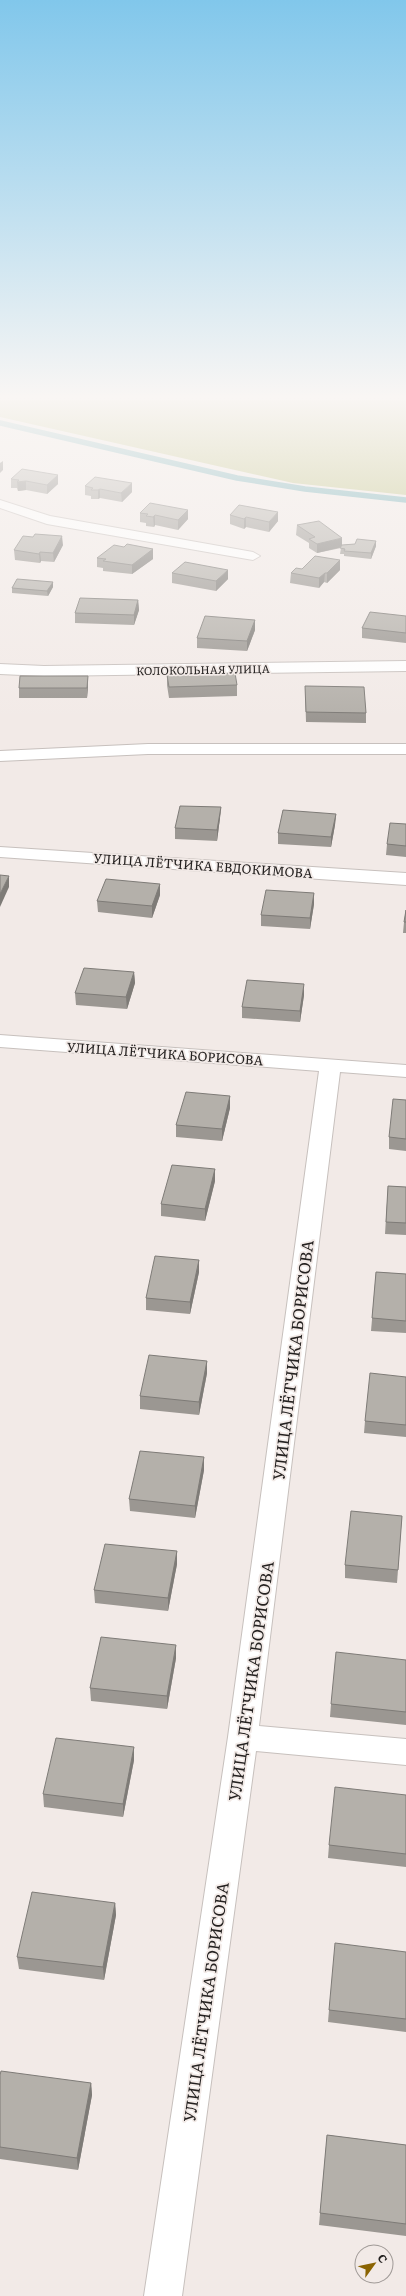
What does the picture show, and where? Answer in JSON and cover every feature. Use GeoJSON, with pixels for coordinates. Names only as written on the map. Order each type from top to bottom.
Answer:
{"type":"FeatureCollection","features":[{"type":"Feature","properties":{"kind":"street"},"geometry":{"type":"LineString","coordinates":[[9,507],[47,520],[253,556]]}},
{"type":"Feature","properties":{"kind":"street"},"geometry":{"type":"LineString","coordinates":[[8,520],[47,520]]}},
{"type":"Feature","properties":{"kind":"street","name":"КОЛОКОЛЬНАЯ УЛИЦА"},"geometry":{"type":"LineString","coordinates":[[0,669],[44,671],[406,666]]}},
{"type":"Feature","properties":{"kind":"street"},"geometry":{"type":"LineString","coordinates":[[0,756],[148,750],[406,749]]}},
{"type":"Feature","properties":{"kind":"street","name":"УЛИЦА ЛЁТЧИКА ЕВДОКИМОВА"},"geometry":{"type":"LineString","coordinates":[[0,852],[406,879]]}},
{"type":"Feature","properties":{"kind":"street","name":"УЛИЦА ЛЁТЧИКА БОРИСОВА"},"geometry":{"type":"LineString","coordinates":[[0,1041],[406,1071]]}},
{"type":"Feature","properties":{"kind":"street","name":"УЛИЦА ЛЁТЧИКА БОРИСОВА"},"geometry":{"type":"LineString","coordinates":[[163,2296],[243,1737],[330,1066]]}},
{"type":"Feature","properties":{"kind":"street"},"geometry":{"type":"LineString","coordinates":[[243,1737],[406,1752]]}},
{"type":"Feature","properties":{"kind":"building"},"geometry":{"type":"Polygon","coordinates":[[[146,507],[173,507],[188,510],[178,520],[155,515],[153,517],[146,516],[148,514],[140,513],[146,507]]]}},
{"type":"Feature","properties":{"kind":"building"},"geometry":{"type":"Polygon","coordinates":[[[237,507],[251,507],[278,512],[269,522],[246,517],[244,519],[230,515],[237,507]]]}},
{"type":"Feature","properties":{"kind":"building"},"geometry":{"type":"Polygon","coordinates":[[[319,521],[342,538],[317,544],[309,539],[315,537],[297,525],[319,521]]]}},
{"type":"Feature","properties":{"kind":"building"},"geometry":{"type":"Polygon","coordinates":[[[35,534],[62,536],[53,553],[40,552],[39,554],[14,550],[23,536],[33,537],[35,534]]]}},
{"type":"Feature","properties":{"kind":"building"},"geometry":{"type":"Polygon","coordinates":[[[357,539],[376,541],[371,553],[344,551],[345,549],[340,548],[342,545],[355,544],[357,539]]]}},
{"type":"Feature","properties":{"kind":"building"},"geometry":{"type":"Polygon","coordinates":[[[127,544],[153,549],[132,565],[103,561],[106,559],[97,558],[114,545],[124,547],[127,544]]]}},
{"type":"Feature","properties":{"kind":"building"},"geometry":{"type":"Polygon","coordinates":[[[315,556],[340,560],[327,573],[319,578],[291,573],[296,568],[302,569],[315,556]]]}},
{"type":"Feature","properties":{"kind":"building"},"geometry":{"type":"Polygon","coordinates":[[[185,562],[228,570],[216,581],[172,573],[185,562]]]}},
{"type":"Feature","properties":{"kind":"building"},"geometry":{"type":"Polygon","coordinates":[[[17,579],[53,582],[47,591],[12,588],[17,579]]]}},
{"type":"Feature","properties":{"kind":"building"},"geometry":{"type":"Polygon","coordinates":[[[80,598],[138,600],[134,615],[75,613],[80,598]]]}},
{"type":"Feature","properties":{"kind":"building"},"geometry":{"type":"Polygon","coordinates":[[[370,612],[406,616],[406,633],[362,628],[370,612]]]}},
{"type":"Feature","properties":{"kind":"building"},"geometry":{"type":"Polygon","coordinates":[[[205,616],[255,620],[247,641],[197,638],[205,616]]]}},
{"type":"Feature","properties":{"kind":"building"},"geometry":{"type":"Polygon","coordinates":[[[235,673],[237,685],[169,687],[167,675],[235,673]]]}},
{"type":"Feature","properties":{"kind":"building"},"geometry":{"type":"Polygon","coordinates":[[[20,676],[88,676],[87,688],[19,688],[20,676]]]}},
{"type":"Feature","properties":{"kind":"building"},"geometry":{"type":"Polygon","coordinates":[[[305,686],[364,687],[366,713],[306,712],[305,686]]]}},
{"type":"Feature","properties":{"kind":"building"},"geometry":{"type":"Polygon","coordinates":[[[180,806],[221,807],[217,830],[175,828],[180,806]]]}},
{"type":"Feature","properties":{"kind":"building"},"geometry":{"type":"Polygon","coordinates":[[[283,810],[336,814],[331,837],[278,833],[283,810]]]}},
{"type":"Feature","properties":{"kind":"building"},"geometry":{"type":"Polygon","coordinates":[[[390,823],[406,824],[406,846],[387,844],[390,823]]]}},
{"type":"Feature","properties":{"kind":"building"},"geometry":{"type":"Polygon","coordinates":[[[0,875],[9,876],[0,894],[0,875]]]}},
{"type":"Feature","properties":{"kind":"building"},"geometry":{"type":"Polygon","coordinates":[[[106,879],[160,884],[152,906],[97,901],[106,879]]]}},
{"type":"Feature","properties":{"kind":"building"},"geometry":{"type":"Polygon","coordinates":[[[266,890],[314,893],[310,918],[261,915],[266,890]]]}},
{"type":"Feature","properties":{"kind":"building"},"geometry":{"type":"Polygon","coordinates":[[[406,910],[406,922],[404,922],[406,910]]]}},
{"type":"Feature","properties":{"kind":"building"},"geometry":{"type":"Polygon","coordinates":[[[84,968],[134,972],[126,997],[75,993],[84,968]]]}},
{"type":"Feature","properties":{"kind":"building"},"geometry":{"type":"Polygon","coordinates":[[[247,980],[304,984],[300,1011],[242,1007],[247,980]]]}},
{"type":"Feature","properties":{"kind":"building"},"geometry":{"type":"Polygon","coordinates":[[[186,1092],[230,1096],[222,1129],[176,1125],[186,1092]]]}},
{"type":"Feature","properties":{"kind":"building"},"geometry":{"type":"Polygon","coordinates":[[[393,1099],[406,1100],[406,1139],[389,1137],[393,1099]]]}},
{"type":"Feature","properties":{"kind":"building"},"geometry":{"type":"Polygon","coordinates":[[[172,1165],[215,1169],[205,1209],[161,1204],[172,1165]]]}},
{"type":"Feature","properties":{"kind":"building"},"geometry":{"type":"Polygon","coordinates":[[[388,1186],[406,1187],[406,1223],[386,1222],[388,1186]]]}},
{"type":"Feature","properties":{"kind":"building"},"geometry":{"type":"Polygon","coordinates":[[[155,1256],[199,1260],[190,1302],[146,1298],[155,1256]]]}},
{"type":"Feature","properties":{"kind":"building"},"geometry":{"type":"Polygon","coordinates":[[[376,1272],[406,1274],[406,1321],[372,1318],[376,1272]]]}},
{"type":"Feature","properties":{"kind":"building"},"geometry":{"type":"Polygon","coordinates":[[[149,1355],[207,1361],[199,1402],[140,1396],[149,1355]]]}},
{"type":"Feature","properties":{"kind":"building"},"geometry":{"type":"Polygon","coordinates":[[[370,1373],[406,1377],[406,1425],[365,1421],[370,1373]]]}},
{"type":"Feature","properties":{"kind":"building"},"geometry":{"type":"Polygon","coordinates":[[[140,1451],[204,1457],[195,1506],[129,1499],[140,1451]]]}},
{"type":"Feature","properties":{"kind":"building"},"geometry":{"type":"Polygon","coordinates":[[[351,1511],[402,1516],[398,1570],[345,1565],[351,1511]]]}},
{"type":"Feature","properties":{"kind":"building"},"geometry":{"type":"Polygon","coordinates":[[[105,1544],[177,1551],[168,1598],[94,1590],[105,1544]]]}},
{"type":"Feature","properties":{"kind":"building"},"geometry":{"type":"Polygon","coordinates":[[[101,1637],[176,1645],[167,1696],[90,1688],[101,1637]]]}},
{"type":"Feature","properties":{"kind":"building"},"geometry":{"type":"Polygon","coordinates":[[[336,1652],[406,1660],[406,1712],[331,1704],[336,1652]]]}},
{"type":"Feature","properties":{"kind":"building"},"geometry":{"type":"Polygon","coordinates":[[[56,1738],[134,1747],[123,1804],[43,1794],[56,1738]]]}},
{"type":"Feature","properties":{"kind":"building"},"geometry":{"type":"Polygon","coordinates":[[[335,1787],[406,1795],[406,1854],[329,1845],[335,1787]]]}},
{"type":"Feature","properties":{"kind":"building"},"geometry":{"type":"Polygon","coordinates":[[[32,1892],[115,1903],[103,1967],[17,1957],[32,1892]]]}},
{"type":"Feature","properties":{"kind":"building"},"geometry":{"type":"Polygon","coordinates":[[[335,1943],[406,1952],[406,2019],[329,2010],[335,1943]]]}},
{"type":"Feature","properties":{"kind":"building"},"geometry":{"type":"Polygon","coordinates":[[[1,2071],[91,2083],[77,2158],[0,2147],[1,2071]]]}},
{"type":"Feature","properties":{"kind":"building"},"geometry":{"type":"Polygon","coordinates":[[[327,2135],[406,2145],[406,2224],[320,2213],[327,2135]]]}}]}
